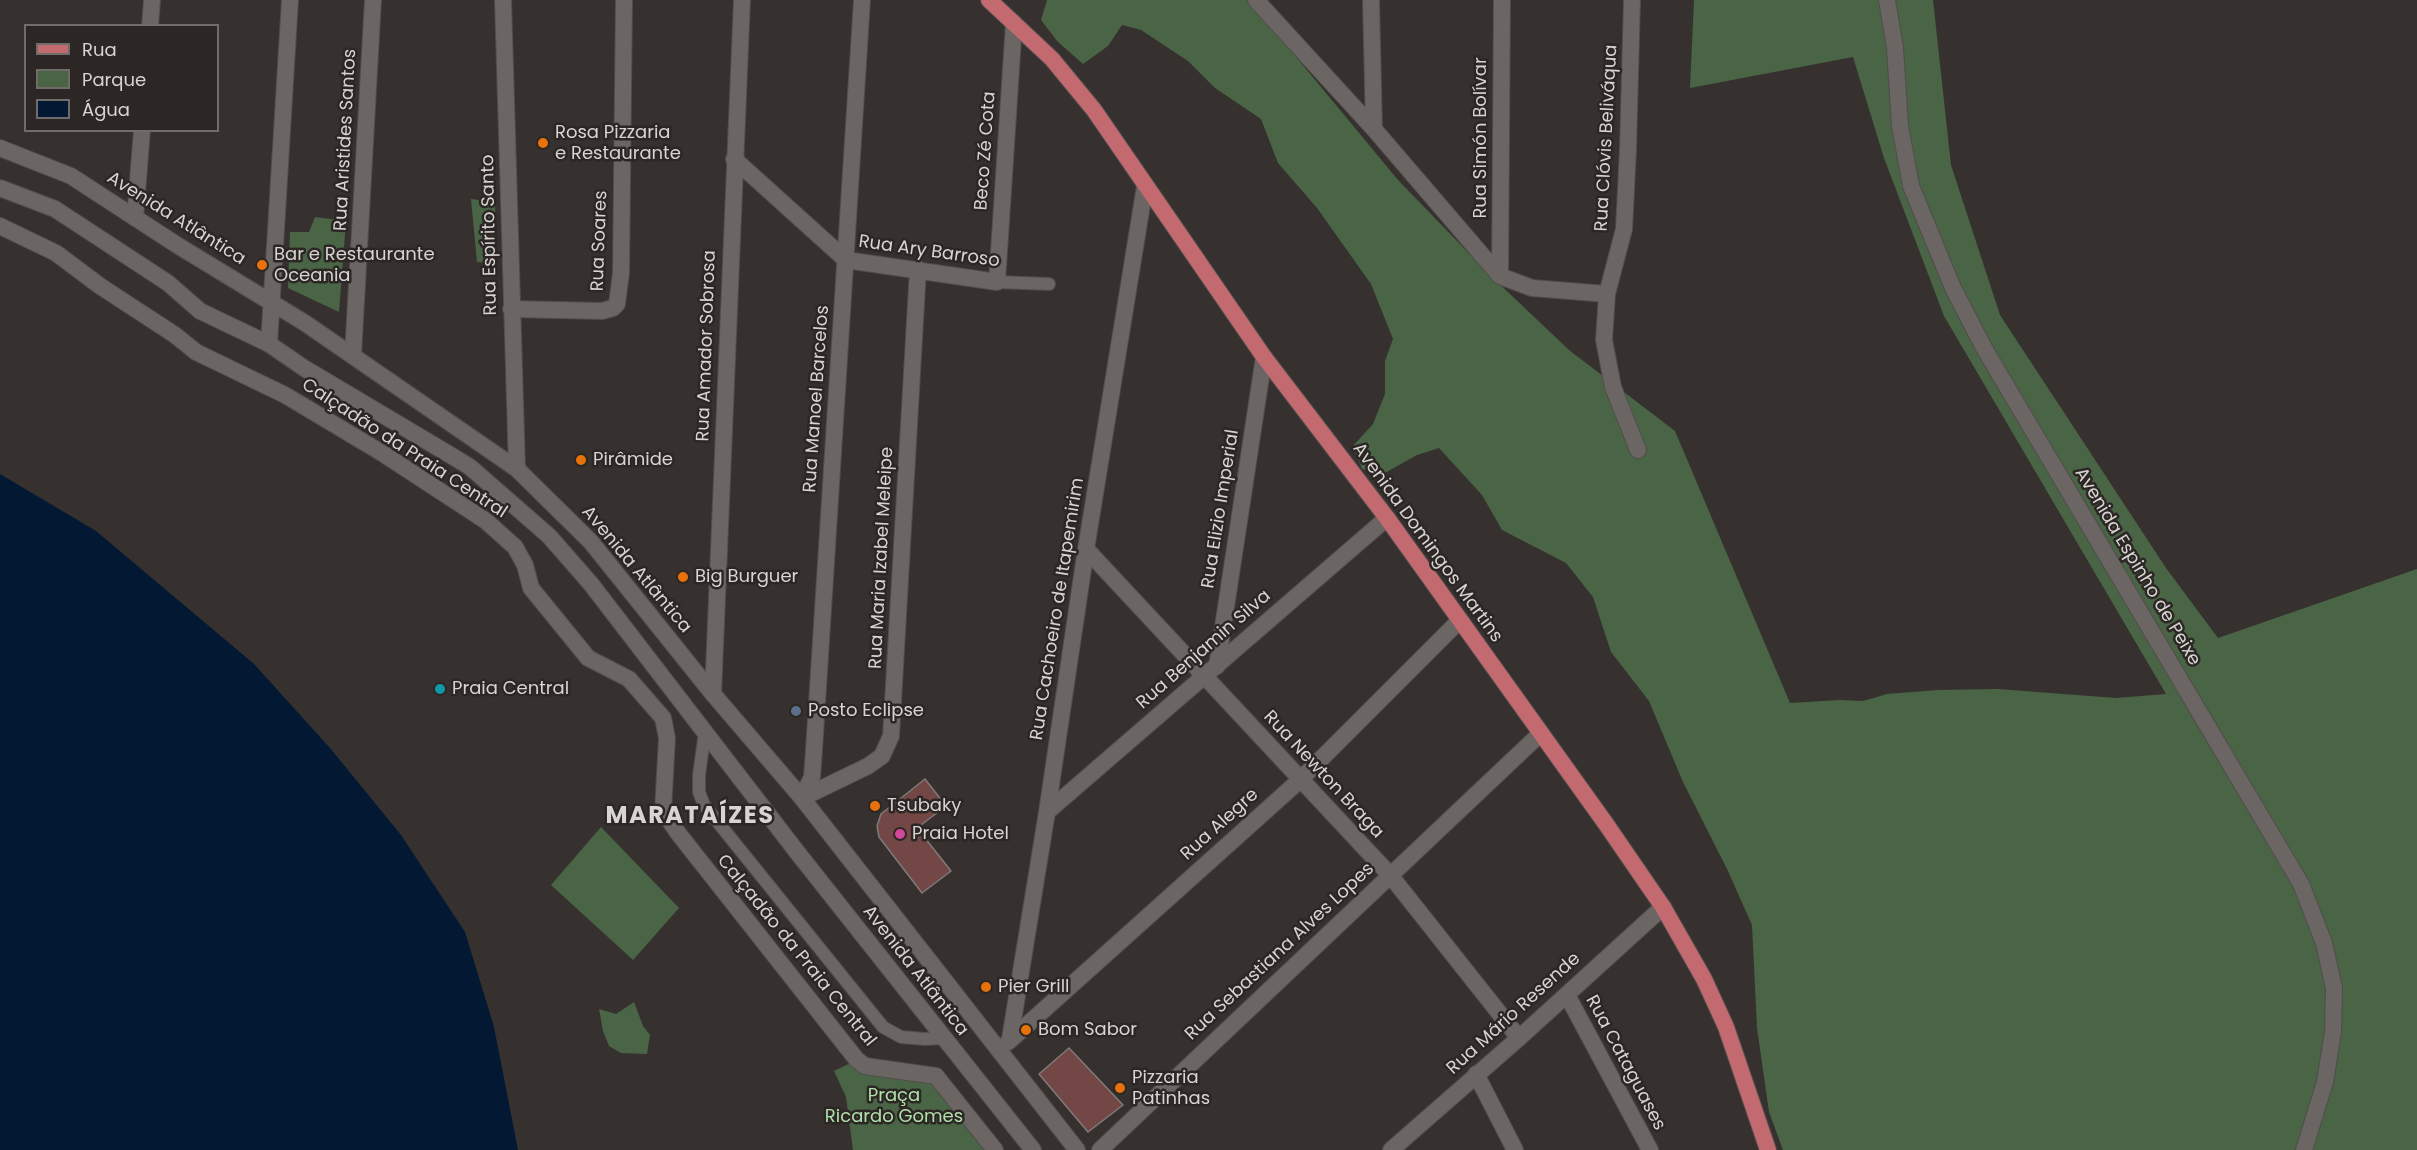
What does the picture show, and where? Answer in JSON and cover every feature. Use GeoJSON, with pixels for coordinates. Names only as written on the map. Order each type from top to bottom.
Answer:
{"type":"FeatureCollection","features":[{"type":"Feature","properties":{"kind":"main road","name":"Avenida Domingos Martins"},"geometry":{"type":"LineString","coordinates":[[989,0],[1052,59],[1094,110],[1264,357],[1387,518],[1663,907],[1704,980],[1726,1027],[1768,1150]]}},
{"type":"Feature","properties":{"kind":"street"},"geometry":{"type":"LineString","coordinates":[[150,24],[152,0]]}},
{"type":"Feature","properties":{"kind":"street"},"geometry":{"type":"LineString","coordinates":[[269,344],[290,0]]}},
{"type":"Feature","properties":{"kind":"street","name":"Rua Aristides Santos"},"geometry":{"type":"LineString","coordinates":[[353,355],[373,0]]}},
{"type":"Feature","properties":{"kind":"street","name":"Rua Espírito Santo"},"geometry":{"type":"LineString","coordinates":[[503,0],[517,469]]}},
{"type":"Feature","properties":{"kind":"street","name":"Rua Amador Sobrosa"},"geometry":{"type":"LineString","coordinates":[[713,694],[742,0]]}},
{"type":"Feature","properties":{"kind":"street","name":"Rua Manoel Barcelos"},"geometry":{"type":"LineString","coordinates":[[802,798],[812,777],[862,0]]}},
{"type":"Feature","properties":{"kind":"street"},"geometry":{"type":"LineString","coordinates":[[1256,0],[1374,129],[1500,276],[1532,288],[1607,294]]}},
{"type":"Feature","properties":{"kind":"street"},"geometry":{"type":"LineString","coordinates":[[1371,0],[1374,129]]}},
{"type":"Feature","properties":{"kind":"street","name":"Rua Simón Bolívar"},"geometry":{"type":"LineString","coordinates":[[1500,276],[1502,0]]}},
{"type":"Feature","properties":{"kind":"street","name":"Rua Clóvis Beliváqua"},"geometry":{"type":"LineString","coordinates":[[1632,0],[1624,229],[1607,294],[1604,340],[1612,387],[1638,450]]}},
{"type":"Feature","properties":{"kind":"street","name":"Avenida Espinho de Peixe"},"geometry":{"type":"LineString","coordinates":[[1887,0],[1895,48],[1900,126],[1911,186],[1953,288],[1984,348],[2301,884],[2324,943],[2334,988],[2333,1032],[2325,1082],[2304,1150]]}},
{"type":"Feature","properties":{"kind":"street","name":"Rua Soares"},"geometry":{"type":"LineString","coordinates":[[511,309],[602,311],[613,308],[617,304],[621,273],[621,2]]}},
{"type":"Feature","properties":{"kind":"street","name":"Beco Zé Cota"},"geometry":{"type":"LineString","coordinates":[[997,282],[1014,23]]}},
{"type":"Feature","properties":{"kind":"street"},"geometry":{"type":"LineString","coordinates":[[135,218],[142,132]]}},
{"type":"Feature","properties":{"kind":"street","name":"Avenida Atlântica"},"geometry":{"type":"LineString","coordinates":[[0,148],[71,176],[353,355],[517,469],[591,542],[713,694],[802,798],[1005,1045],[1077,1150]]}},
{"type":"Feature","properties":{"kind":"street","name":"Rua Ary Barroso"},"geometry":{"type":"LineString","coordinates":[[734,159],[846,260],[918,268],[997,282]]}},
{"type":"Feature","properties":{"kind":"street","name":"Rua Cachoeiro de Itapemirim"},"geometry":{"type":"LineString","coordinates":[[1005,1045],[1047,812],[1086,549],[1145,186]]}},
{"type":"Feature","properties":{"kind":"street","name":"Avenida Atlântica"},"geometry":{"type":"LineString","coordinates":[[0,188],[55,209],[168,283],[200,311],[269,344],[304,368],[470,467],[549,536],[591,584],[943,1038],[1033,1150]]}},
{"type":"Feature","properties":{"kind":"street","name":"Calçadão da Praia Central"},"geometry":{"type":"LineString","coordinates":[[0,226],[56,253],[196,352],[285,395],[382,453],[486,521],[515,547],[525,565],[531,588],[588,658],[629,679],[663,718],[667,738],[663,811],[857,1060],[865,1066],[936,1076],[995,1150]]}},
{"type":"Feature","properties":{"kind":"street","name":"Rua Maria Izabel Meleipe"},"geometry":{"type":"LineString","coordinates":[[802,798],[868,766],[882,756],[891,736],[918,268]]}},
{"type":"Feature","properties":{"kind":"street","name":"Rua Elizio Imperial"},"geometry":{"type":"LineString","coordinates":[[1210,671],[1264,357]]}},
{"type":"Feature","properties":{"kind":"street","name":"Rua Benjamin Silva"},"geometry":{"type":"LineString","coordinates":[[1047,812],[1387,518]]}},
{"type":"Feature","properties":{"kind":"street","name":"Rua Newton Braga"},"geometry":{"type":"LineString","coordinates":[[1086,549],[1210,671],[1300,780],[1390,875],[1519,1038]]}},
{"type":"Feature","properties":{"kind":"street","name":"Rua Alegre"},"geometry":{"type":"LineString","coordinates":[[1005,1045],[1300,780],[1460,620]]}},
{"type":"Feature","properties":{"kind":"street","name":"Rua Sebastiana Alves Lopes"},"geometry":{"type":"LineString","coordinates":[[1100,1150],[1540,734]]}},
{"type":"Feature","properties":{"kind":"street","name":"Rua Mário Resende"},"geometry":{"type":"LineString","coordinates":[[1391,1150],[1663,907]]}},
{"type":"Feature","properties":{"kind":"street","name":"Rua Cataguases"},"geometry":{"type":"LineString","coordinates":[[1567,995],[1650,1150]]}},
{"type":"Feature","properties":{"kind":"street"},"geometry":{"type":"LineString","coordinates":[[1476,1074],[1515,1150]]}},
{"type":"Feature","properties":{"kind":"lane","name":"Rua Ary Barroso"},"geometry":{"type":"LineString","coordinates":[[997,282],[1049,284]]}},
{"type":"Feature","properties":{"kind":"lane"},"geometry":{"type":"LineString","coordinates":[[705,732],[699,775],[699,792],[704,805],[883,1027],[901,1037],[943,1038]]}},
{"type":"Feature","properties":{"kind":"green space"},"geometry":{"type":"Polygon","coordinates":[[[1047,0],[1249,0],[1398,180],[1490,275],[1569,350],[1675,431],[1790,703],[1863,701],[1887,694],[1938,690],[1998,689],[2116,698],[2166,694],[1944,316],[1884,158],[1853,57],[1690,88],[1694,0],[1933,0],[1951,165],[2000,315],[2166,568],[2218,638],[2417,569],[2417,1150],[1783,1150],[1769,1112],[1757,1028],[1752,925],[1727,869],[1683,782],[1649,701],[1611,652],[1593,597],[1566,563],[1502,530],[1482,495],[1439,448],[1417,455],[1383,474],[1362,469],[1353,446],[1373,424],[1385,394],[1385,361],[1393,339],[1371,284],[1317,208],[1278,163],[1261,119],[1215,88],[1188,61],[1141,30],[1122,25],[1108,46],[1083,64],[1058,42],[1041,20],[1047,0]]]}},
{"type":"Feature","properties":{"kind":"green space"},"geometry":{"type":"Polygon","coordinates":[[[471,199],[495,202],[496,263],[477,262],[471,199]]]}},
{"type":"Feature","properties":{"kind":"green space"},"geometry":{"type":"Polygon","coordinates":[[[315,217],[346,221],[339,312],[288,288],[290,232],[309,232],[315,217]]]}},
{"type":"Feature","properties":{"kind":"green space"},"geometry":{"type":"Polygon","coordinates":[[[601,827],[679,908],[633,960],[551,885],[601,827]]]}},
{"type":"Feature","properties":{"kind":"green space"},"geometry":{"type":"Polygon","coordinates":[[[634,1002],[643,1026],[650,1035],[647,1054],[621,1053],[609,1046],[603,1031],[599,1009],[616,1014],[634,1002]]]}},
{"type":"Feature","properties":{"kind":"green space","name":"Praça Ricardo Gomes"},"geometry":{"type":"Polygon","coordinates":[[[857,1060],[940,1070],[1002,1150],[853,1150],[846,1097],[834,1071],[857,1060]]]}},
{"type":"Feature","properties":{"kind":"water"},"geometry":{"type":"Polygon","coordinates":[[[0,474],[96,531],[254,664],[330,748],[401,835],[465,932],[494,1027],[518,1150],[0,1150],[0,474]]]}},
{"type":"Feature","properties":{"kind":"building","name":"Praia Hotel"},"geometry":{"type":"Polygon","coordinates":[[[925,779],[946,806],[917,828],[951,871],[922,893],[879,837],[877,826],[881,814],[925,779]]]}},
{"type":"Feature","properties":{"kind":"building"},"geometry":{"type":"Polygon","coordinates":[[[1069,1048],[1123,1105],[1088,1132],[1039,1074],[1069,1048]]]}},
{"type":"Feature","properties":{"kind":"place","name":"Rosa Pizzaria e Restaurante"},"geometry":{"type":"Point","coordinates":[543,143]}},
{"type":"Feature","properties":{"kind":"place","name":"Bar e Restaurante Oceania"},"geometry":{"type":"Point","coordinates":[262,265]}},
{"type":"Feature","properties":{"kind":"place","name":"Pirâmide"},"geometry":{"type":"Point","coordinates":[581,460]}},
{"type":"Feature","properties":{"kind":"place","name":"Big Burguer"},"geometry":{"type":"Point","coordinates":[683,577]}},
{"type":"Feature","properties":{"kind":"place","name":"Praia Central"},"geometry":{"type":"Point","coordinates":[440,689]}},
{"type":"Feature","properties":{"kind":"place","name":"Posto Eclipse"},"geometry":{"type":"Point","coordinates":[796,711]}},
{"type":"Feature","properties":{"kind":"place","name":"Tsubaky"},"geometry":{"type":"Point","coordinates":[875,806]}},
{"type":"Feature","properties":{"kind":"place","name":"Praia Hotel"},"geometry":{"type":"Point","coordinates":[900,834]}},
{"type":"Feature","properties":{"kind":"place","name":"Pier Grill"},"geometry":{"type":"Point","coordinates":[986,987]}},
{"type":"Feature","properties":{"kind":"place","name":"Bom Sabor"},"geometry":{"type":"Point","coordinates":[1026,1030]}},
{"type":"Feature","properties":{"kind":"place","name":"Pizzaria Patinhas"},"geometry":{"type":"Point","coordinates":[1120,1088]}},
{"type":"Feature","properties":{"kind":"district","name":"MARATAÍZES"},"geometry":{"type":"Point","coordinates":[690,817]}}]}
